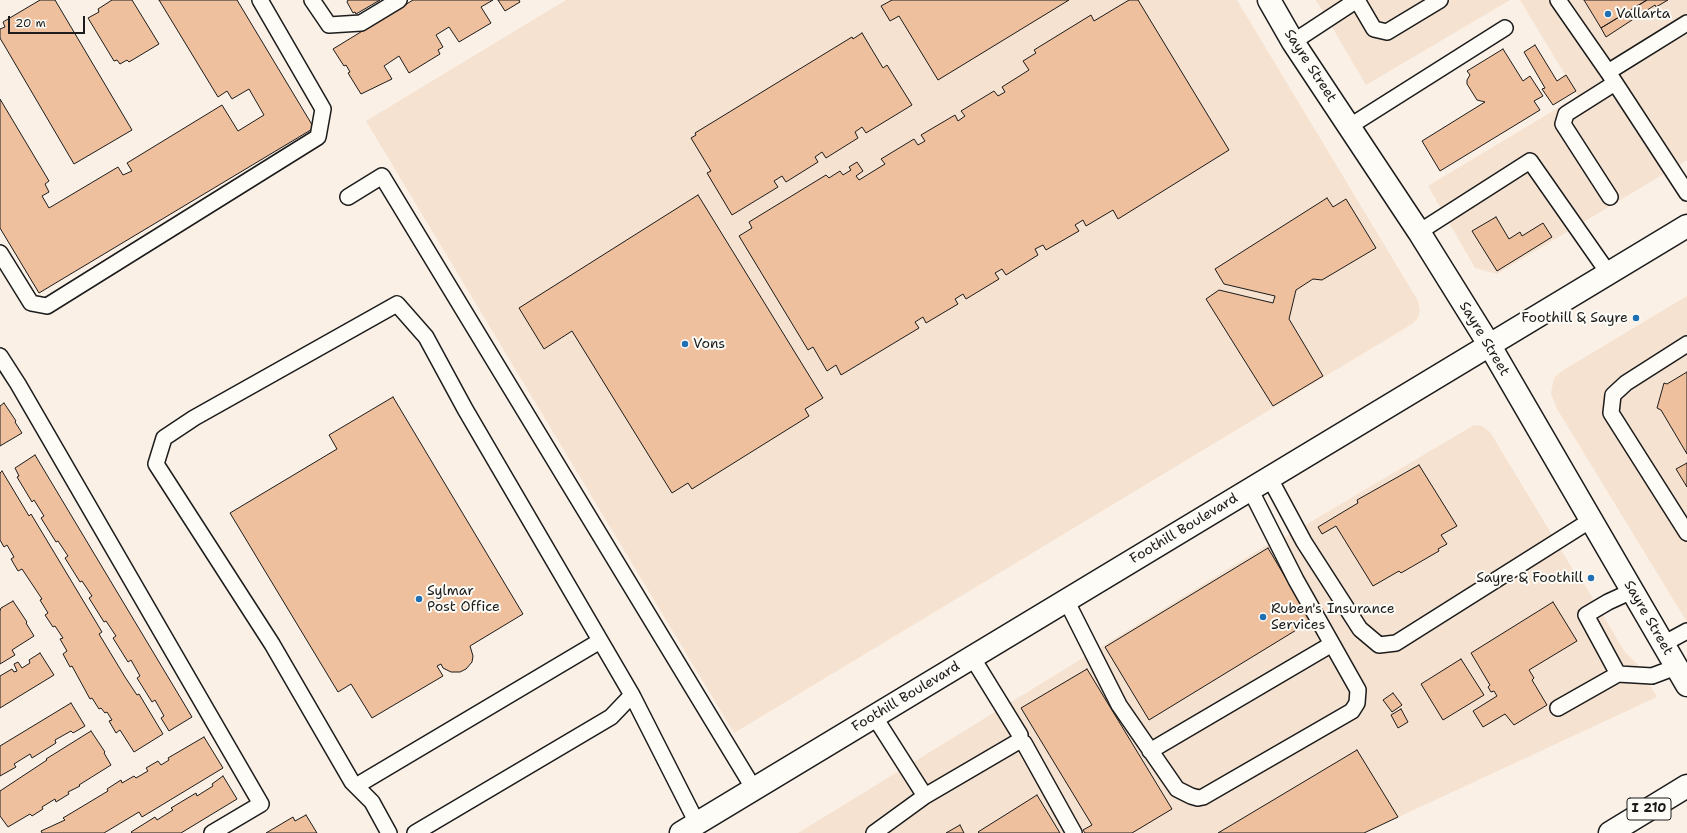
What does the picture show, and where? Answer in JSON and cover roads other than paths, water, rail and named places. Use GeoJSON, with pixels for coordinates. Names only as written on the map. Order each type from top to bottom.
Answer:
{"type":"FeatureCollection","features":[{"type":"Feature","properties":{"kind":"main road","name":"Sayre Street"},"geometry":{"type":"LineString","coordinates":[[1268,0],[1293,42],[1419,232],[1490,346],[1687,685]]}},
{"type":"Feature","properties":{"kind":"main road","name":"Foothill Boulevard"},"geometry":{"type":"LineString","coordinates":[[685,830],[1687,226]]}},
{"type":"Feature","properties":{"kind":"main road","name":"I 210"},"geometry":{"type":"LineString","coordinates":[[1610,833],[1687,786]]}},
{"type":"Feature","properties":{"kind":"lane"},"geometry":{"type":"LineString","coordinates":[[0,254],[31,303],[47,306],[318,137],[323,109],[260,0]]}},
{"type":"Feature","properties":{"kind":"lane"},"geometry":{"type":"LineString","coordinates":[[312,0],[329,25],[361,23],[399,0]]}},
{"type":"Feature","properties":{"kind":"lane"},"geometry":{"type":"LineString","coordinates":[[1293,42],[1357,0],[1374,29],[1387,32],[1440,0]]}},
{"type":"Feature","properties":{"kind":"lane"},"geometry":{"type":"LineString","coordinates":[[1558,0],[1611,77],[1687,194]]}},
{"type":"Feature","properties":{"kind":"lane"},"geometry":{"type":"LineString","coordinates":[[1610,197],[1563,124],[1566,114],[1611,77],[1687,23]]}},
{"type":"Feature","properties":{"kind":"lane"},"geometry":{"type":"LineString","coordinates":[[1350,126],[1505,28]]}},
{"type":"Feature","properties":{"kind":"lane"},"geometry":{"type":"LineString","coordinates":[[1419,232],[1530,161],[1609,274]]}},
{"type":"Feature","properties":{"kind":"lane"},"geometry":{"type":"LineString","coordinates":[[348,197],[382,176],[754,789]]}},
{"type":"Feature","properties":{"kind":"lane"},"geometry":{"type":"LineString","coordinates":[[389,833],[372,802],[356,786],[272,644],[156,464],[164,438],[194,418],[397,304],[426,337],[465,408],[632,695],[685,830]]}},
{"type":"Feature","properties":{"kind":"lane"},"geometry":{"type":"LineString","coordinates":[[1687,344],[1626,383],[1613,395],[1611,413],[1687,533]]}},
{"type":"Feature","properties":{"kind":"lane"},"geometry":{"type":"LineString","coordinates":[[0,356],[18,384],[261,804],[212,833]]}},
{"type":"Feature","properties":{"kind":"lane"},"geometry":{"type":"LineString","coordinates":[[1269,477],[1304,542],[1360,629],[1380,645],[1396,644],[1591,520]]}},
{"type":"Feature","properties":{"kind":"lane"},"geometry":{"type":"LineString","coordinates":[[1066,600],[1120,705],[1150,750],[1177,789],[1198,798],[1352,711],[1357,702],[1358,690],[1296,580],[1250,489]]}},
{"type":"Feature","properties":{"kind":"lane"},"geometry":{"type":"LineString","coordinates":[[1618,674],[1586,615],[1608,602],[1632,591]]}},
{"type":"Feature","properties":{"kind":"lane"},"geometry":{"type":"LineString","coordinates":[[1663,644],[1687,631]]}},
{"type":"Feature","properties":{"kind":"lane"},"geometry":{"type":"LineString","coordinates":[[356,786],[600,641]]}},
{"type":"Feature","properties":{"kind":"lane"},"geometry":{"type":"LineString","coordinates":[[1150,750],[1332,644]]}},
{"type":"Feature","properties":{"kind":"lane"},"geometry":{"type":"LineString","coordinates":[[972,657],[1020,735],[1019,741]]}},
{"type":"Feature","properties":{"kind":"lane"},"geometry":{"type":"LineString","coordinates":[[1558,708],[1618,674],[1652,676],[1676,667]]}},
{"type":"Feature","properties":{"kind":"lane"},"geometry":{"type":"LineString","coordinates":[[416,833],[611,717],[632,695]]}},
{"type":"Feature","properties":{"kind":"lane"},"geometry":{"type":"LineString","coordinates":[[874,716],[925,796]]}},
{"type":"Feature","properties":{"kind":"lane"},"geometry":{"type":"LineString","coordinates":[[874,833],[925,796],[1019,741]]}},
{"type":"Feature","properties":{"kind":"lane"},"geometry":{"type":"LineString","coordinates":[[1019,741],[1024,743],[1074,833]]}},
{"type":"Feature","properties":{"kind":"place","name":"Vallarta"},"geometry":{"type":"Point","coordinates":[1608,14]}},
{"type":"Feature","properties":{"kind":"place","name":"Foothill & Sayre"},"geometry":{"type":"Point","coordinates":[1636,318]}},
{"type":"Feature","properties":{"kind":"place","name":"Vons"},"geometry":{"type":"Point","coordinates":[685,344]}},
{"type":"Feature","properties":{"kind":"place","name":"Sayre & Foothill"},"geometry":{"type":"Point","coordinates":[1591,578]}},
{"type":"Feature","properties":{"kind":"place","name":"Sylmar Post Office"},"geometry":{"type":"Point","coordinates":[419,599]}},
{"type":"Feature","properties":{"kind":"place","name":"Ruben's Insurance Services"},"geometry":{"type":"Point","coordinates":[1263,617]}}]}
